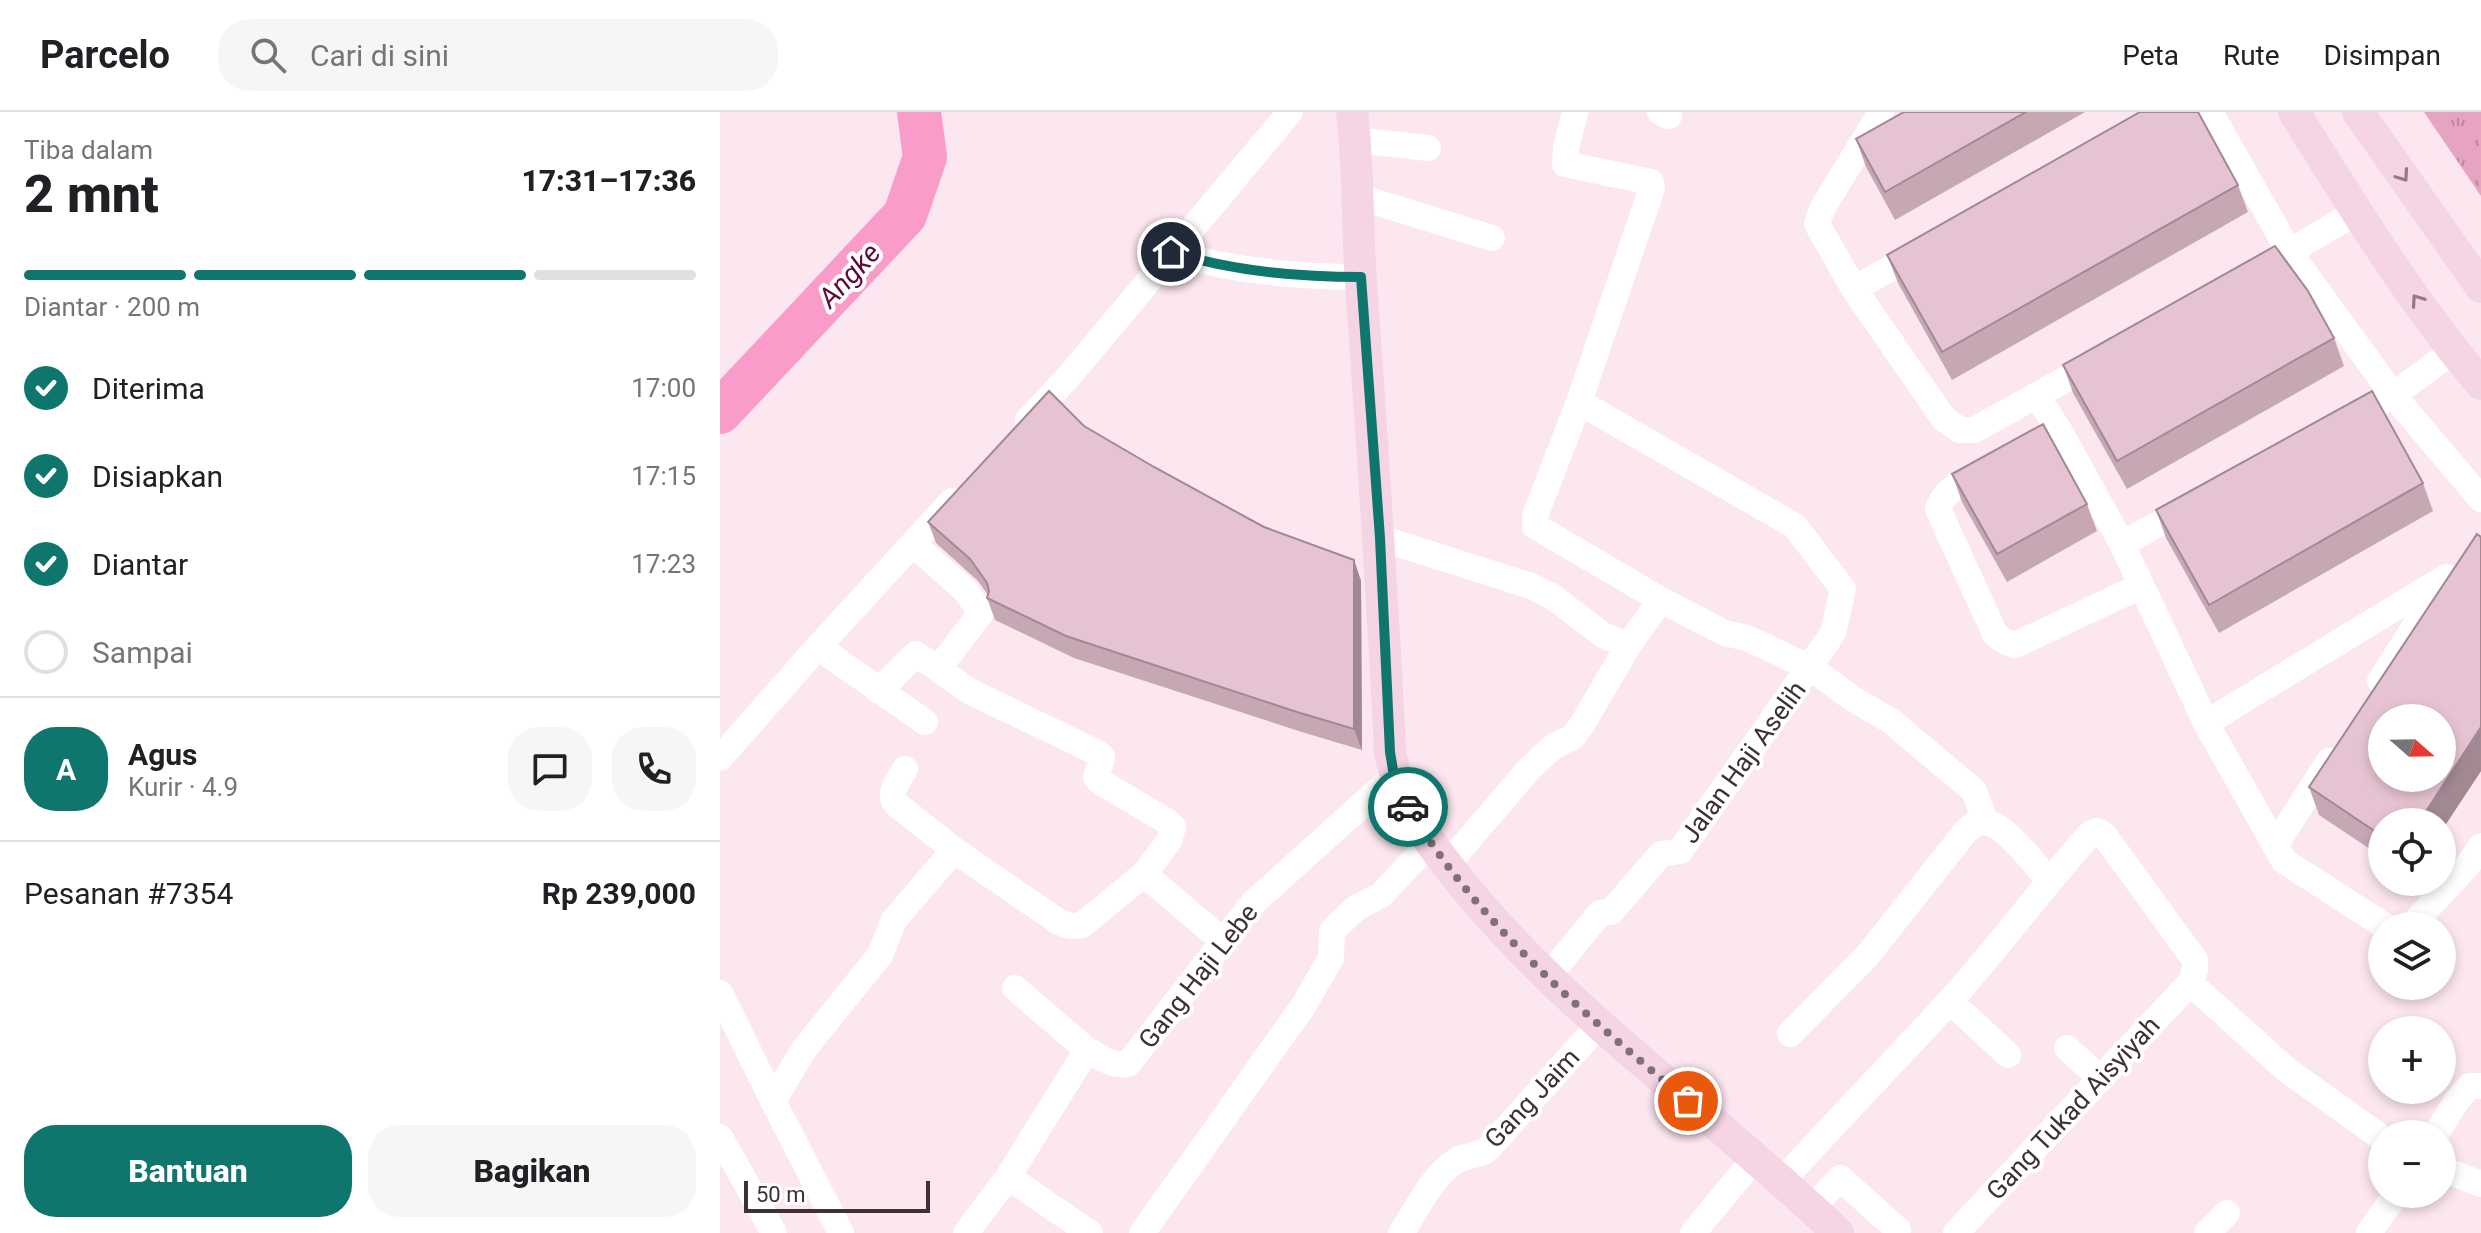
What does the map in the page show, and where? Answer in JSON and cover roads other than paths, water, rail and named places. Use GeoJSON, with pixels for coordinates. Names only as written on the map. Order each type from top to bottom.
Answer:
{"type":"FeatureCollection","features":[{"type":"Feature","properties":{"kind":"main road"},"geometry":{"type":"LineString","coordinates":[[2294,112],[2356,212],[2453,351],[2481,384]]}},
{"type":"Feature","properties":{"kind":"main road"},"geometry":{"type":"LineString","coordinates":[[2358,112],[2481,287]]}},
{"type":"Feature","properties":{"kind":"main road"},"geometry":{"type":"LineString","coordinates":[[1354,126],[1390,752],[1394,776],[1407,805],[1438,854],[1547,978],[1598,1026],[1782,1181],[1838,1233]]}},
{"type":"Feature","properties":{"kind":"street"},"geometry":{"type":"LineString","coordinates":[[1007,443],[1070,375],[1290,112]]}},
{"type":"Feature","properties":{"kind":"street"},"geometry":{"type":"LineString","coordinates":[[1575,112],[1565,164],[1651,182],[1652,188],[1579,402],[1535,516],[1535,526],[1661,600],[1725,633],[1747,638],[1811,668],[1853,699],[1891,721],[1974,791],[1985,821]]}},
{"type":"Feature","properties":{"kind":"street"},"geometry":{"type":"LineString","coordinates":[[1881,112],[1822,209],[1817,224],[1854,289],[1944,419],[1960,430],[1974,430],[2117,351]]}},
{"type":"Feature","properties":{"kind":"street"},"geometry":{"type":"LineString","coordinates":[[2210,112],[2290,253],[2393,395],[2481,499]]}},
{"type":"Feature","properties":{"kind":"street"},"geometry":{"type":"LineString","coordinates":[[1354,126],[1428,148]]}},
{"type":"Feature","properties":{"kind":"street"},"geometry":{"type":"LineString","coordinates":[[1359,197],[1492,238]]}},
{"type":"Feature","properties":{"kind":"street"},"geometry":{"type":"LineString","coordinates":[[2237,283],[2356,212]]}},
{"type":"Feature","properties":{"kind":"street"},"geometry":{"type":"LineString","coordinates":[[1854,289],[1949,235]]}},
{"type":"Feature","properties":{"kind":"street"},"geometry":{"type":"LineString","coordinates":[[1171,252],[1205,263],[1324,277],[1361,277]]}},
{"type":"Feature","properties":{"kind":"street"},"geometry":{"type":"LineString","coordinates":[[2353,417],[2393,395],[2453,351]]}},
{"type":"Feature","properties":{"kind":"street"},"geometry":{"type":"LineString","coordinates":[[2037,396],[2122,544],[2206,723],[2284,861],[2368,915]]}},
{"type":"Feature","properties":{"kind":"street","name":"Jalan Haji Aselih"},"geometry":{"type":"LineString","coordinates":[[1547,978],[1600,913],[1611,912],[1661,854],[1680,851],[1833,633],[1843,589],[1795,526],[1579,402]]}},
{"type":"Feature","properties":{"kind":"street"},"geometry":{"type":"LineString","coordinates":[[2031,445],[2059,430]]}},
{"type":"Feature","properties":{"kind":"street"},"geometry":{"type":"LineString","coordinates":[[2004,460],[1948,491],[1938,509],[1995,634],[2015,645],[2141,586]]}},
{"type":"Feature","properties":{"kind":"street"},"geometry":{"type":"LineString","coordinates":[[720,758],[965,488]]}},
{"type":"Feature","properties":{"kind":"street"},"geometry":{"type":"LineString","coordinates":[[2122,544],[2217,492]]}},
{"type":"Feature","properties":{"kind":"street"},"geometry":{"type":"LineString","coordinates":[[1380,538],[1531,586],[1553,597],[1603,635],[1628,646]]}},
{"type":"Feature","properties":{"kind":"street"},"geometry":{"type":"LineString","coordinates":[[913,544],[965,590],[981,613],[938,669]]}},
{"type":"Feature","properties":{"kind":"street"},"geometry":{"type":"LineString","coordinates":[[2206,723],[2446,577],[2469,556]]}},
{"type":"Feature","properties":{"kind":"street"},"geometry":{"type":"LineString","coordinates":[[2369,698],[2446,577]]}},
{"type":"Feature","properties":{"kind":"street"},"geometry":{"type":"LineString","coordinates":[[1142,1233],[1302,1008],[1331,958],[1332,931],[1356,908],[1381,895],[1438,854],[1554,746],[1573,737],[1628,646],[1661,600]]}},
{"type":"Feature","properties":{"kind":"street"},"geometry":{"type":"LineString","coordinates":[[818,647],[925,722]]}},
{"type":"Feature","properties":{"kind":"street"},"geometry":{"type":"LineString","coordinates":[[879,691],[916,654],[971,692],[1100,754],[1097,779],[1173,827],[1169,841],[1144,874],[1082,925],[1070,926],[1059,922],[954,850],[892,799],[905,769]]}},
{"type":"Feature","properties":{"kind":"street"},"geometry":{"type":"LineString","coordinates":[[2275,846],[2344,738]]}},
{"type":"Feature","properties":{"kind":"street","name":"Gang Haji Lebe"},"geometry":{"type":"LineString","coordinates":[[1087,1050],[1116,1065],[1129,1063],[1253,903],[1394,776]]}},
{"type":"Feature","properties":{"kind":"street"},"geometry":{"type":"LineString","coordinates":[[1790,1034],[1867,956],[1966,831],[1977,822],[1985,821],[1999,826],[2049,880]]}},
{"type":"Feature","properties":{"kind":"street"},"geometry":{"type":"LineString","coordinates":[[1782,1181],[1950,1001],[2049,880],[2090,834],[2097,831],[2104,835],[2195,960],[2190,983],[2287,1070],[2368,1128]]}},
{"type":"Feature","properties":{"kind":"street"},"geometry":{"type":"LineString","coordinates":[[773,1101],[805,1048],[880,955],[894,920],[954,850]]}},
{"type":"Feature","properties":{"kind":"street"},"geometry":{"type":"LineString","coordinates":[[2427,912],[2476,863]]}},
{"type":"Feature","properties":{"kind":"street"},"geometry":{"type":"LineString","coordinates":[[1144,874],[1223,941]]}},
{"type":"Feature","properties":{"kind":"street","name":"Gang Tukad Aisyiyah"},"geometry":{"type":"LineString","coordinates":[[1956,1233],[2190,983]]}},
{"type":"Feature","properties":{"kind":"street"},"geometry":{"type":"LineString","coordinates":[[974,1230],[1087,1050],[1015,988]]}},
{"type":"Feature","properties":{"kind":"street"},"geometry":{"type":"LineString","coordinates":[[720,993],[841,1233]]}},
{"type":"Feature","properties":{"kind":"street"},"geometry":{"type":"LineString","coordinates":[[1950,1001],[2008,1055]]}},
{"type":"Feature","properties":{"kind":"street","name":"Gang Jaim"},"geometry":{"type":"LineString","coordinates":[[1401,1233],[1440,1173],[1455,1161],[1487,1150],[1598,1026]]}},
{"type":"Feature","properties":{"kind":"street"},"geometry":{"type":"LineString","coordinates":[[2067,1048],[2101,1079]]}},
{"type":"Feature","properties":{"kind":"street"},"geometry":{"type":"LineString","coordinates":[[2445,1120],[2470,1086],[2481,1086]]}},
{"type":"Feature","properties":{"kind":"street"},"geometry":{"type":"LineString","coordinates":[[720,1137],[774,1233]]}},
{"type":"Feature","properties":{"kind":"street"},"geometry":{"type":"LineString","coordinates":[[1693,1233],[1755,1158]]}},
{"type":"Feature","properties":{"kind":"street"},"geometry":{"type":"LineString","coordinates":[[1812,1208],[1833,1171],[1898,1230]]}},
{"type":"Feature","properties":{"kind":"street"},"geometry":{"type":"LineString","coordinates":[[2456,1174],[2481,1184]]}},
{"type":"Feature","properties":{"kind":"street"},"geometry":{"type":"LineString","coordinates":[[1008,1177],[1090,1233]]}},
{"type":"Feature","properties":{"kind":"street"},"geometry":{"type":"LineString","coordinates":[[2369,1233],[2386,1208]]}},
{"type":"Feature","properties":{"kind":"street"},"geometry":{"type":"LineString","coordinates":[[2207,1233],[2227,1213]]}},
{"type":"Feature","properties":{"kind":"waterway","name":"Angke"},"geometry":{"type":"LineString","coordinates":[[720,412],[905,215],[925,157],[919,112]]}}]}
